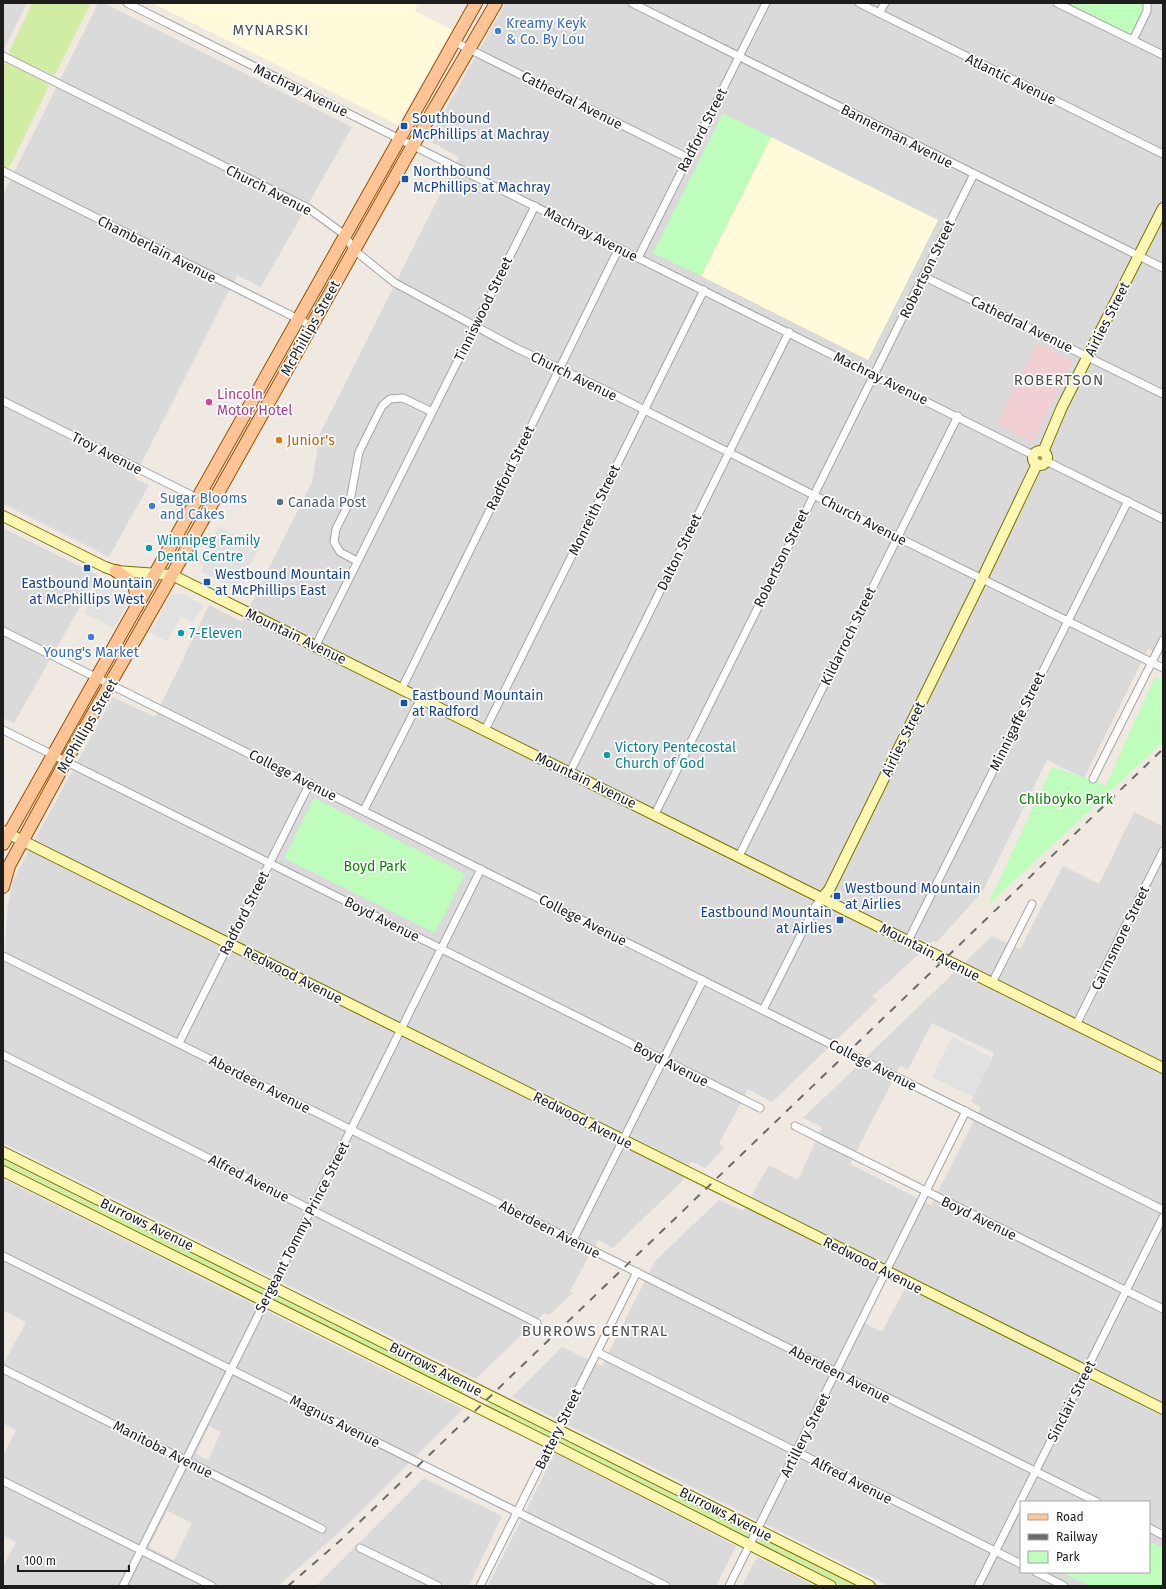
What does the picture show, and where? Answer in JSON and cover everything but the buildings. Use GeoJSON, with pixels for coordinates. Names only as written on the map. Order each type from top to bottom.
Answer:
{"type":"FeatureCollection","features":[{"type":"Feature","properties":{"kind":"main road","name":"McPhillips Street"},"geometry":{"type":"LineString","coordinates":[[5,837],[156,574],[476,3]]}},
{"type":"Feature","properties":{"kind":"main road","name":"McPhillips Street"},"geometry":{"type":"LineString","coordinates":[[3,887],[9,866],[66,761],[111,684],[354,250],[496,3]]}},
{"type":"Feature","properties":{"kind":"main road"},"geometry":{"type":"LineString","coordinates":[[116,571],[130,580],[137,590],[137,607]]}},
{"type":"Feature","properties":{"kind":"street","name":"Machray Avenue"},"geometry":{"type":"LineString","coordinates":[[127,3],[1163,519]]}},
{"type":"Feature","properties":{"kind":"street","name":"Bannerman Avenue"},"geometry":{"type":"LineString","coordinates":[[632,3],[1163,268]]}},
{"type":"Feature","properties":{"kind":"street","name":"Radford Street"},"geometry":{"type":"LineString","coordinates":[[638,258],[766,3]]}},
{"type":"Feature","properties":{"kind":"street","name":"Atlantic Avenue"},"geometry":{"type":"LineString","coordinates":[[859,3],[1163,154]]}},
{"type":"Feature","properties":{"kind":"street"},"geometry":{"type":"LineString","coordinates":[[880,13],[885,3]]}},
{"type":"Feature","properties":{"kind":"street"},"geometry":{"type":"LineString","coordinates":[[1057,3],[1163,55]]}},
{"type":"Feature","properties":{"kind":"street"},"geometry":{"type":"LineString","coordinates":[[1133,40],[1147,11],[1147,3]]}},
{"type":"Feature","properties":{"kind":"street","name":"Cathedral Avenue"},"geometry":{"type":"LineString","coordinates":[[455,42],[688,158]]}},
{"type":"Feature","properties":{"kind":"street","name":"Church Avenue"},"geometry":{"type":"LineString","coordinates":[[3,56],[308,208],[345,235],[354,250],[391,281],[475,326],[1163,668]]}},
{"type":"Feature","properties":{"kind":"street","name":"Chamberlain Avenue"},"geometry":{"type":"LineString","coordinates":[[3,171],[312,326]]}},
{"type":"Feature","properties":{"kind":"street","name":"Robertson Street"},"geometry":{"type":"LineString","coordinates":[[655,814],[813,494],[974,174]]}},
{"type":"Feature","properties":{"kind":"street","name":"Tinniswood Street"},"geometry":{"type":"LineString","coordinates":[[316,645],[357,560],[535,206]]}},
{"type":"Feature","properties":{"kind":"street","name":"Airlies Street"},"geometry":{"type":"LineString","coordinates":[[763,1010],[815,907],[829,890],[982,579],[1040,458],[1062,407],[1140,256],[1163,208]]}},
{"type":"Feature","properties":{"kind":"street","name":"Radford Street"},"geometry":{"type":"LineString","coordinates":[[402,688],[619,248]]}},
{"type":"Feature","properties":{"kind":"street","name":"Cathedral Avenue"},"geometry":{"type":"LineString","coordinates":[[923,276],[1163,394]]}},
{"type":"Feature","properties":{"kind":"street","name":"Monreith Street"},"geometry":{"type":"LineString","coordinates":[[485,730],[704,290]]}},
{"type":"Feature","properties":{"kind":"street","name":"Dalton Street"},"geometry":{"type":"LineString","coordinates":[[570,772],[789,332]]}},
{"type":"Feature","properties":{"kind":"street"},"geometry":{"type":"LineString","coordinates":[[357,560],[340,552],[334,542],[336,529],[350,501],[359,452],[382,406],[390,399],[403,398],[432,412]]}},
{"type":"Feature","properties":{"kind":"street","name":"Troy Avenue"},"geometry":{"type":"LineString","coordinates":[[3,401],[211,505]]}},
{"type":"Feature","properties":{"kind":"street","name":"Kildarroch Street"},"geometry":{"type":"LineString","coordinates":[[739,856],[958,416]]}},
{"type":"Feature","properties":{"kind":"street","name":"Minnigaffe Street"},"geometry":{"type":"LineString","coordinates":[[908,941],[1128,501]]}},
{"type":"Feature","properties":{"kind":"street","name":"Mountain Avenue"},"geometry":{"type":"LineString","coordinates":[[3,516],[105,567],[116,571],[172,575],[316,645],[1076,1025],[1162,1066]]}},
{"type":"Feature","properties":{"kind":"street","name":"College Avenue"},"geometry":{"type":"LineString","coordinates":[[3,631],[966,1112],[1162,1208]]}},
{"type":"Feature","properties":{"kind":"street"},"geometry":{"type":"LineString","coordinates":[[1093,779],[1163,640]]}},
{"type":"Feature","properties":{"kind":"street"},"geometry":{"type":"LineString","coordinates":[[364,810],[421,698]]}},
{"type":"Feature","properties":{"kind":"street","name":"Boyd Avenue"},"geometry":{"type":"LineString","coordinates":[[3,730],[760,1108]]}},
{"type":"Feature","properties":{"kind":"street","name":"Radford Street"},"geometry":{"type":"LineString","coordinates":[[179,1043],[310,783]]}},
{"type":"Feature","properties":{"kind":"street","name":"Redwood Avenue"},"geometry":{"type":"LineString","coordinates":[[5,837],[23,841],[1163,1409]]}},
{"type":"Feature","properties":{"kind":"street","name":"Cairnsmore Street"},"geometry":{"type":"LineString","coordinates":[[1076,1025],[1163,851]]}},
{"type":"Feature","properties":{"kind":"street","name":"Sergeant Tommy Prince Street"},"geometry":{"type":"LineString","coordinates":[[123,1586],[481,869]]}},
{"type":"Feature","properties":{"kind":"street"},"geometry":{"type":"LineString","coordinates":[[992,983],[1032,904]]}},
{"type":"Feature","properties":{"kind":"street","name":"Aberdeen Avenue"},"geometry":{"type":"LineString","coordinates":[[3,956],[1095,1501]]}},
{"type":"Feature","properties":{"kind":"street"},"geometry":{"type":"LineString","coordinates":[[573,1240],[702,980]]}},
{"type":"Feature","properties":{"kind":"street","name":"Alfred Avenue"},"geometry":{"type":"LineString","coordinates":[[3,1055],[537,1323]]}},
{"type":"Feature","properties":{"kind":"street","name":"Artillery Street"},"geometry":{"type":"LineString","coordinates":[[729,1586],[966,1112]]}},
{"type":"Feature","properties":{"kind":"street","name":"Boyd Avenue"},"geometry":{"type":"LineString","coordinates":[[795,1126],[1163,1309]]}},
{"type":"Feature","properties":{"kind":"street","name":"Burrows Avenue"},"geometry":{"type":"LineString","coordinates":[[3,1152],[870,1586]]}},
{"type":"Feature","properties":{"kind":"street","name":"Burrows Avenue"},"geometry":{"type":"LineString","coordinates":[[3,1171],[551,1444],[831,1586]]}},
{"type":"Feature","properties":{"kind":"street","name":"Sinclair Street"},"geometry":{"type":"LineString","coordinates":[[1021,1501],[1163,1217]]}},
{"type":"Feature","properties":{"kind":"street","name":"Magnus Avenue"},"geometry":{"type":"LineString","coordinates":[[3,1256],[666,1586]]}},
{"type":"Feature","properties":{"kind":"street","name":"Battery Street"},"geometry":{"type":"LineString","coordinates":[[480,1586],[637,1272]]}},
{"type":"Feature","properties":{"kind":"street","name":"Alfred Avenue"},"geometry":{"type":"LineString","coordinates":[[597,1352],[1020,1564]]}},
{"type":"Feature","properties":{"kind":"street","name":"Manitoba Avenue"},"geometry":{"type":"LineString","coordinates":[[3,1369],[322,1529]]}},
{"type":"Feature","properties":{"kind":"street"},"geometry":{"type":"LineString","coordinates":[[3,1481],[212,1586]]}},
{"type":"Feature","properties":{"kind":"street","name":"Sinclair Street"},"geometry":{"type":"LineString","coordinates":[[978,1586],[1020,1502]]}},
{"type":"Feature","properties":{"kind":"street"},"geometry":{"type":"LineString","coordinates":[[1150,1528],[1163,1535]]}},
{"type":"Feature","properties":{"kind":"street"},"geometry":{"type":"LineString","coordinates":[[360,1548],[438,1586]]}},
{"type":"Feature","properties":{"kind":"street"},"geometry":{"type":"LineString","coordinates":[[1038,1573],[1064,1586]]}},
{"type":"Feature","properties":{"kind":"shaded area"},"geometry":{"type":"Polygon","coordinates":[[[3,3],[27,3],[3,51],[3,3]]]}},
{"type":"Feature","properties":{"kind":"shaded area"},"geometry":{"type":"Polygon","coordinates":[[[98,3],[103,3],[352,127],[261,287],[237,275],[134,478],[149,485],[109,557],[3,504],[3,195],[98,3]]]}},
{"type":"Feature","properties":{"kind":"shaded area"},"geometry":{"type":"Polygon","coordinates":[[[152,3],[418,3],[415,11],[452,30],[398,125],[152,3]]]}},
{"type":"Feature","properties":{"kind":"shaded area"},"geometry":{"type":"Polygon","coordinates":[[[506,3],[1163,3],[1163,656],[1148,649],[1084,778],[1047,760],[983,891],[937,942],[933,941],[872,997],[878,1000],[772,1102],[748,1089],[719,1144],[725,1147],[705,1168],[691,1161],[682,1181],[613,1248],[598,1240],[570,1291],[573,1293],[549,1315],[544,1313],[476,1379],[3,1143],[3,969],[8,905],[12,883],[113,697],[155,717],[209,605],[242,622],[312,482],[320,433],[459,157],[428,140],[506,3]]]}},
{"type":"Feature","properties":{"kind":"shaded area"},"geometry":{"type":"Polygon","coordinates":[[[771,137],[938,220],[868,360],[701,276],[771,137]]]}},
{"type":"Feature","properties":{"kind":"shaded area"},"geometry":{"type":"Polygon","coordinates":[[[1037,343],[1073,361],[1033,442],[997,424],[1037,343]]]}},
{"type":"Feature","properties":{"kind":"shaded area"},"geometry":{"type":"Polygon","coordinates":[[[219,527],[259,549],[236,590],[201,571],[204,566],[199,563],[219,527]]]}},
{"type":"Feature","properties":{"kind":"shaded area"},"geometry":{"type":"Polygon","coordinates":[[[3,528],[98,575],[14,723],[3,718],[3,528]]]}},
{"type":"Feature","properties":{"kind":"shaded area"},"geometry":{"type":"Polygon","coordinates":[[[103,578],[132,594],[114,628],[84,613],[103,578]]]}},
{"type":"Feature","properties":{"kind":"shaded area"},"geometry":{"type":"Polygon","coordinates":[[[180,593],[204,605],[193,623],[181,616],[167,641],[150,632],[171,595],[180,593]]]}},
{"type":"Feature","properties":{"kind":"shaded area"},"geometry":{"type":"Polygon","coordinates":[[[1134,812],[1163,826],[1163,1586],[889,1586],[512,1397],[562,1347],[602,1366],[655,1261],[719,1200],[743,1211],[769,1165],[798,1180],[822,1127],[803,1118],[992,936],[1020,949],[1063,866],[1099,884],[1134,812]],[[932,1023],[908,1070],[900,1066],[850,1164],[931,1205],[981,1107],[971,1102],[994,1053],[932,1023]],[[887,1272],[864,1323],[882,1332],[909,1280],[887,1272]]]}},
{"type":"Feature","properties":{"kind":"shaded area"},"geometry":{"type":"Polygon","coordinates":[[[952,1037],[992,1058],[973,1097],[932,1077],[952,1037]]]}},
{"type":"Feature","properties":{"kind":"shaded area"},"geometry":{"type":"Polygon","coordinates":[[[3,1179],[463,1409],[344,1528],[278,1586],[9,1586],[3,1583],[3,1566],[16,1542],[3,1535],[3,1456],[16,1430],[3,1423],[3,1365],[26,1322],[3,1310],[3,1179]],[[209,1426],[196,1454],[208,1460],[221,1432],[209,1426]],[[167,1511],[149,1547],[174,1560],[192,1523],[167,1511]]]}},
{"type":"Feature","properties":{"kind":"shaded area"},"geometry":{"type":"Polygon","coordinates":[[[555,1453],[736,1546],[716,1586],[488,1586],[555,1453]]]}},
{"type":"Feature","properties":{"kind":"shaded area"},"geometry":{"type":"Polygon","coordinates":[[[424,1478],[502,1516],[469,1586],[316,1586],[424,1478]]]}},
{"type":"Feature","properties":{"kind":"shaded area"},"geometry":{"type":"Polygon","coordinates":[[[757,1557],[815,1586],[742,1586],[757,1557]]]}},
{"type":"Feature","properties":{"kind":"green space"},"geometry":{"type":"Polygon","coordinates":[[[32,3],[91,3],[56,73],[53,75],[12,56],[9,52],[32,3]]]}},
{"type":"Feature","properties":{"kind":"green space"},"geometry":{"type":"Polygon","coordinates":[[[1068,3],[1142,3],[1143,11],[1133,32],[1127,33],[1068,3]]]}},
{"type":"Feature","properties":{"kind":"green space"},"geometry":{"type":"Polygon","coordinates":[[[7,63],[46,82],[49,86],[10,166],[7,168],[3,166],[3,64],[7,63]]]}},
{"type":"Feature","properties":{"kind":"green space"},"geometry":{"type":"Polygon","coordinates":[[[723,113],[771,137],[701,276],[653,253],[723,113]]]}},
{"type":"Feature","properties":{"kind":"green space","name":"Chliboyko Park"},"geometry":{"type":"Polygon","coordinates":[[[1155,677],[1163,681],[1163,742],[987,906],[1052,767],[1106,785],[1155,677]]]}},
{"type":"Feature","properties":{"kind":"green space","name":"Boyd Park"},"geometry":{"type":"Polygon","coordinates":[[[314,798],[465,874],[435,933],[284,858],[314,798]]]}},
{"type":"Feature","properties":{"kind":"green space"},"geometry":{"type":"Polygon","coordinates":[[[3,1157],[259,1285],[264,1290],[264,1293],[261,1294],[3,1166],[3,1157]]]}},
{"type":"Feature","properties":{"kind":"green space"},"geometry":{"type":"Polygon","coordinates":[[[273,1295],[278,1295],[460,1386],[462,1392],[461,1393],[272,1300],[273,1295]]]}},
{"type":"Feature","properties":{"kind":"green space"},"geometry":{"type":"Polygon","coordinates":[[[490,1401],[550,1431],[550,1436],[547,1438],[484,1407],[490,1401]]]}},
{"type":"Feature","properties":{"kind":"green space"},"geometry":{"type":"Polygon","coordinates":[[[562,1437],[748,1530],[750,1536],[747,1538],[557,1442],[562,1437]]]}},
{"type":"Feature","properties":{"kind":"green space"},"geometry":{"type":"Polygon","coordinates":[[[762,1537],[860,1586],[841,1586],[760,1545],[757,1542],[762,1537]]]}},
{"type":"Feature","properties":{"kind":"green space"},"geometry":{"type":"Polygon","coordinates":[[[1150,1542],[1163,1548],[1163,1586],[1090,1586],[1063,1573],[1150,1573],[1150,1542]]]}},
{"type":"Feature","properties":{"kind":"railway"},"geometry":{"type":"LineString","coordinates":[[288,1586],[343,1538],[1163,749]]}},
{"type":"Feature","properties":{"kind":"place","name":"Kreamy Keyk & Co. By Lou"},"geometry":{"type":"Point","coordinates":[498,31]}},
{"type":"Feature","properties":{"kind":"place","name":"Southbound McPhillips at Machray"},"geometry":{"type":"Point","coordinates":[404,126]}},
{"type":"Feature","properties":{"kind":"place","name":"Northbound McPhillips at Machray"},"geometry":{"type":"Point","coordinates":[405,179]}},
{"type":"Feature","properties":{"kind":"place","name":"Lincoln Motor Hotel"},"geometry":{"type":"Point","coordinates":[209,402]}},
{"type":"Feature","properties":{"kind":"place","name":"Junior's"},"geometry":{"type":"Point","coordinates":[279,440]}},
{"type":"Feature","properties":{"kind":"place","name":"Canada Post"},"geometry":{"type":"Point","coordinates":[280,502]}},
{"type":"Feature","properties":{"kind":"place","name":"Sugar Blooms and Cakes"},"geometry":{"type":"Point","coordinates":[152,506]}},
{"type":"Feature","properties":{"kind":"place","name":"Winnipeg Family Dental Centre"},"geometry":{"type":"Point","coordinates":[149,548]}},
{"type":"Feature","properties":{"kind":"place","name":"Eastbound Mountain at McPhillips West"},"geometry":{"type":"Point","coordinates":[87,568]}},
{"type":"Feature","properties":{"kind":"place","name":"Westbound Mountain at McPhillips East"},"geometry":{"type":"Point","coordinates":[207,582]}},
{"type":"Feature","properties":{"kind":"place","name":"7-Eleven"},"geometry":{"type":"Point","coordinates":[181,633]}},
{"type":"Feature","properties":{"kind":"place","name":"Young's Market"},"geometry":{"type":"Point","coordinates":[91,637]}},
{"type":"Feature","properties":{"kind":"place","name":"Eastbound Mountain at Radford"},"geometry":{"type":"Point","coordinates":[404,703]}},
{"type":"Feature","properties":{"kind":"place","name":"Victory Pentecostal Church of God"},"geometry":{"type":"Point","coordinates":[607,755]}},
{"type":"Feature","properties":{"kind":"place","name":"Westbound Mountain at Airlies"},"geometry":{"type":"Point","coordinates":[837,896]}},
{"type":"Feature","properties":{"kind":"place","name":"Eastbound Mountain at Airlies"},"geometry":{"type":"Point","coordinates":[840,920]}},
{"type":"Feature","properties":{"kind":"district","name":"MYNARSKI"},"geometry":{"type":"Point","coordinates":[271,30]}},
{"type":"Feature","properties":{"kind":"district","name":"ROBERTSON"},"geometry":{"type":"Point","coordinates":[1059,380]}},
{"type":"Feature","properties":{"kind":"district","name":"BURROWS CENTRAL"},"geometry":{"type":"Point","coordinates":[595,1331]}}]}
